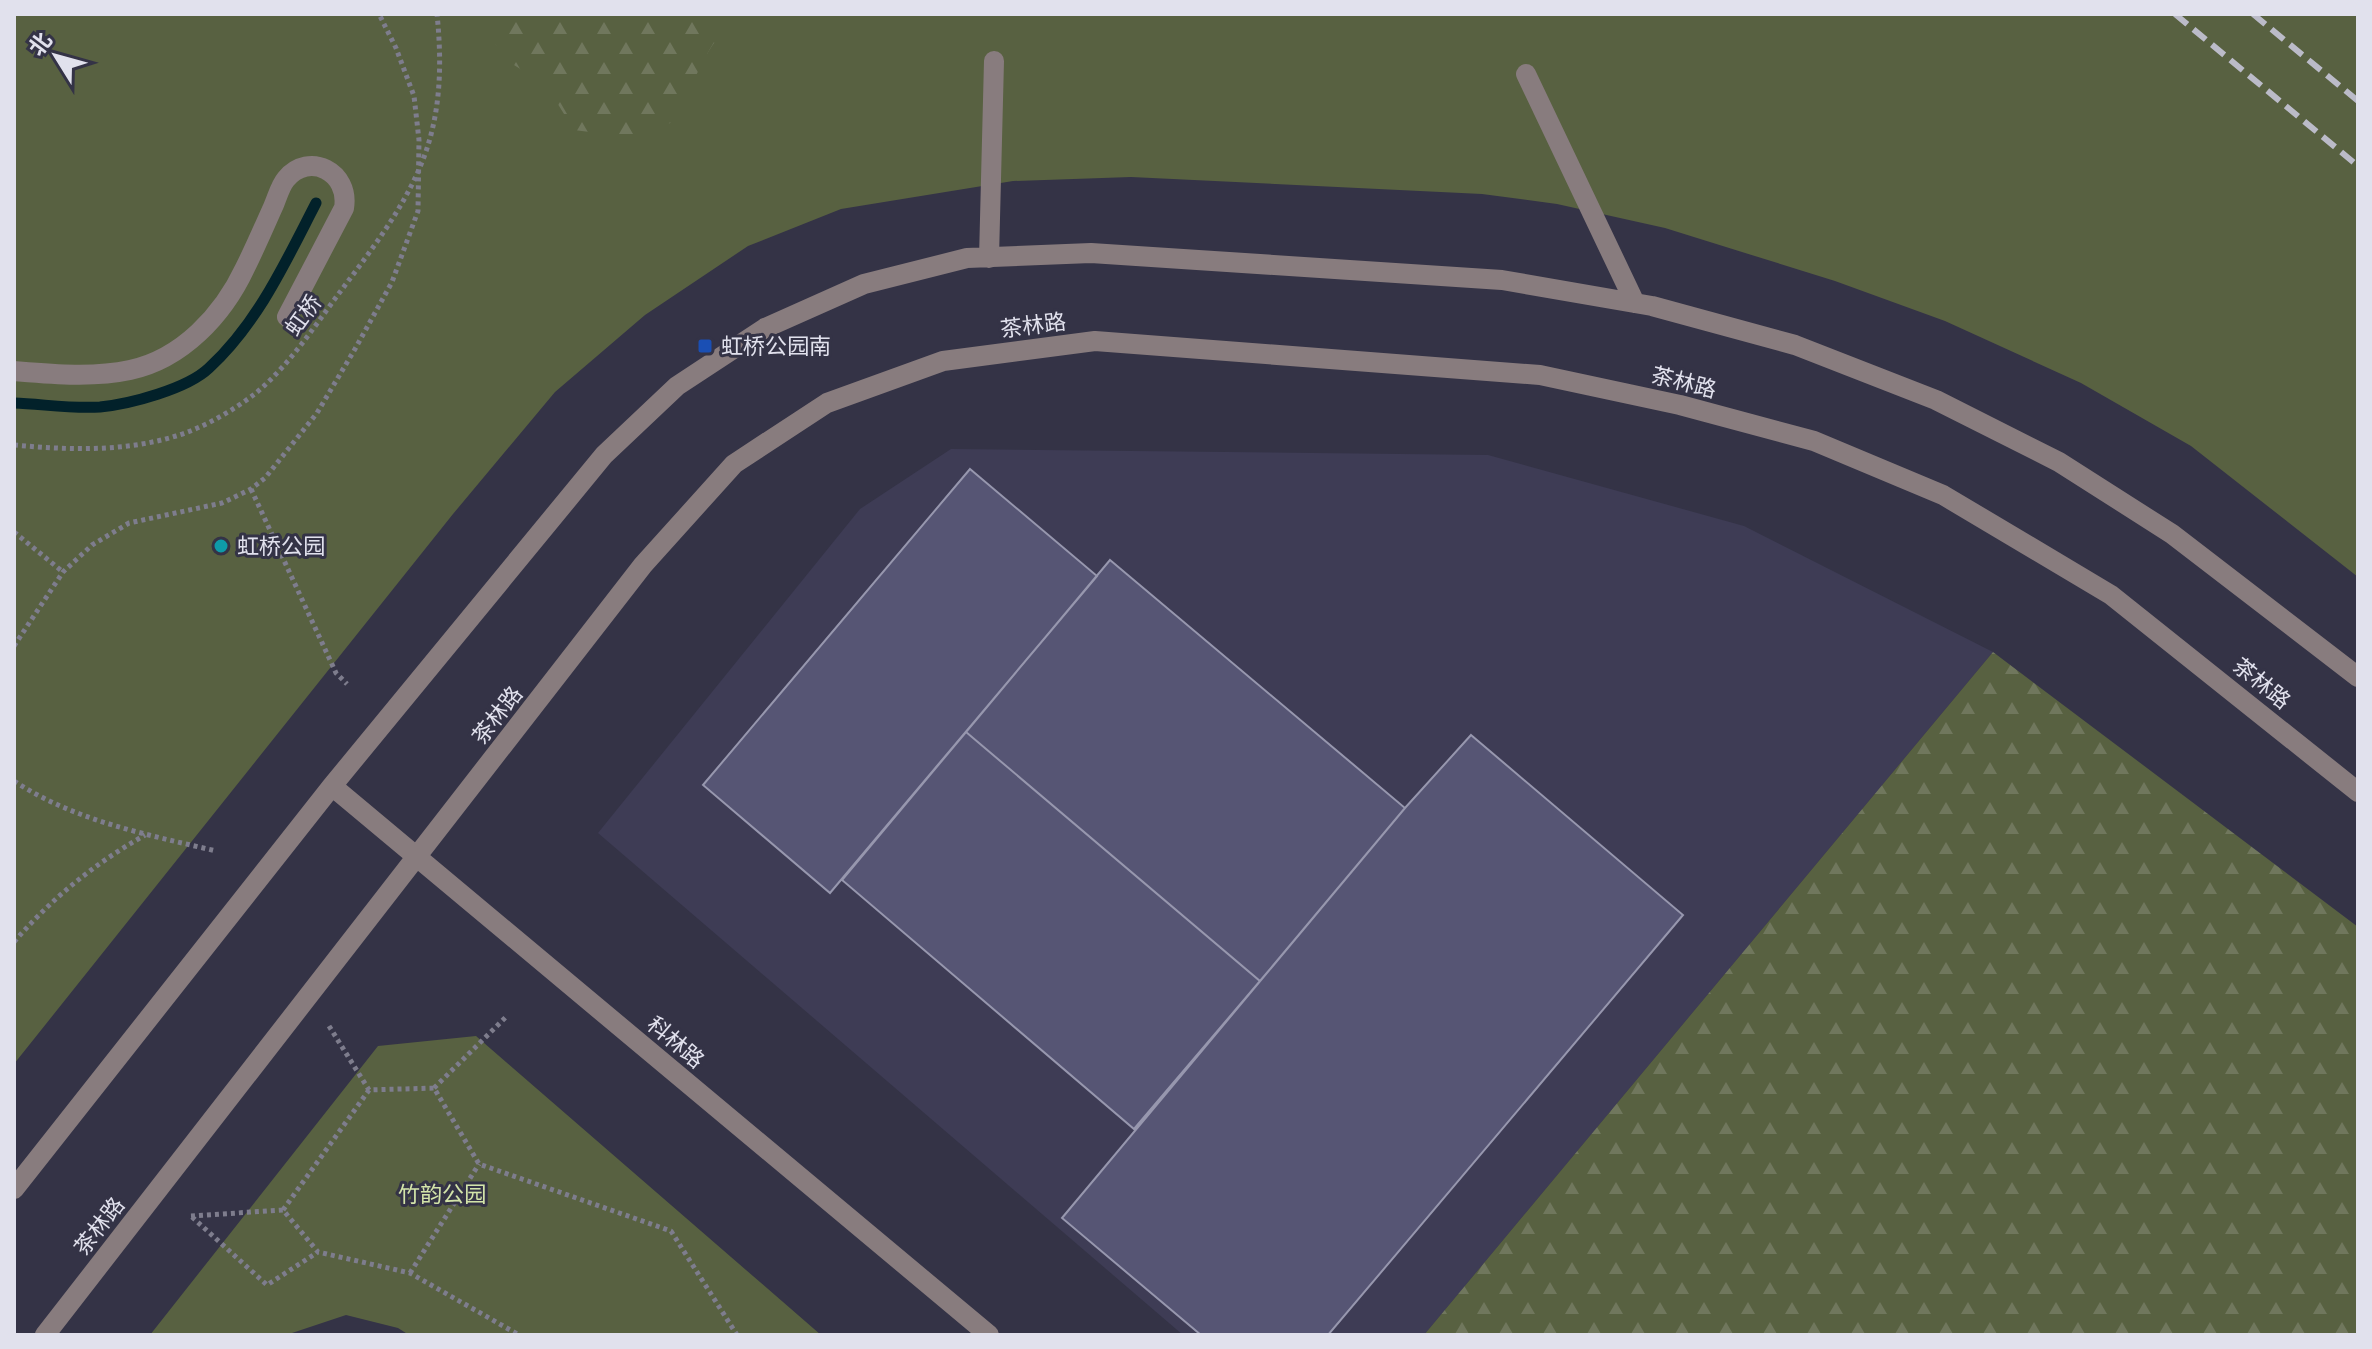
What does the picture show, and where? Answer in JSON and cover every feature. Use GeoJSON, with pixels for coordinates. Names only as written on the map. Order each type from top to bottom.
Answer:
{"type":"FeatureCollection","features":[{"type":"Feature","properties":{"kind":"street"},"geometry":{"type":"LineString","coordinates":[[989,258],[994,61]]}},
{"type":"Feature","properties":{"kind":"street"},"geometry":{"type":"LineString","coordinates":[[1526,74],[1635,303]]}},
{"type":"Feature","properties":{"kind":"street"},"geometry":{"type":"LineString","coordinates":[[14,371],[70,373],[129,370],[158,361],[179,349],[202,330],[225,304],[241,277],[285,179],[300,168],[317,167],[332,172],[347,193],[344,208],[287,317]]}},
{"type":"Feature","properties":{"kind":"street"},"geometry":{"type":"LineString","coordinates":[[14,1189],[332,786],[604,455],[677,386],[765,328],[864,284],[967,258],[1091,253],[1502,280],[1635,303],[1795,345],[1936,400],[2059,462],[2172,534],[2358,677]]}},
{"type":"Feature","properties":{"kind":"street","name":"茶林路"},"geometry":{"type":"LineString","coordinates":[[45,1335],[643,565],[734,464],[827,403],[943,361],[1095,341],[1540,375],[1680,405],[1814,441],[1943,495],[2111,595],[2358,792]]}},
{"type":"Feature","properties":{"kind":"street","name":"科林路"},"geometry":{"type":"LineString","coordinates":[[332,786],[989,1335]]}},
{"type":"Feature","properties":{"kind":"path"},"geometry":{"type":"LineString","coordinates":[[14,646],[63,572],[92,545],[129,523],[222,503],[251,489],[265,478],[317,413],[392,282],[418,211],[419,140],[414,96],[379,14]]}},
{"type":"Feature","properties":{"kind":"path","name":"虹桥"},"geometry":{"type":"LineString","coordinates":[[14,445],[89,449],[137,445],[178,436],[220,416],[255,393],[291,358],[369,253],[400,205],[424,158],[439,90],[437,14]]}},
{"type":"Feature","properties":{"kind":"path"},"geometry":{"type":"LineString","coordinates":[[251,489],[336,673],[347,684]]}},
{"type":"Feature","properties":{"kind":"path"},"geometry":{"type":"LineString","coordinates":[[14,532],[63,572]]}},
{"type":"Feature","properties":{"kind":"path"},"geometry":{"type":"LineString","coordinates":[[14,781],[67,810],[216,851]]}},
{"type":"Feature","properties":{"kind":"path"},"geometry":{"type":"LineString","coordinates":[[14,942],[48,904],[80,876],[146,834]]}},
{"type":"Feature","properties":{"kind":"path"},"geometry":{"type":"LineString","coordinates":[[369,1090],[434,1088],[506,1017]]}},
{"type":"Feature","properties":{"kind":"path"},"geometry":{"type":"LineString","coordinates":[[329,1026],[369,1090]]}},
{"type":"Feature","properties":{"kind":"path"},"geometry":{"type":"LineString","coordinates":[[434,1088],[479,1164],[671,1231],[737,1335]]}},
{"type":"Feature","properties":{"kind":"path"},"geometry":{"type":"LineString","coordinates":[[283,1210],[369,1090]]}},
{"type":"Feature","properties":{"kind":"path"},"geometry":{"type":"LineString","coordinates":[[410,1273],[479,1164]]}},
{"type":"Feature","properties":{"kind":"path"},"geometry":{"type":"LineString","coordinates":[[283,1210],[318,1252],[410,1273],[519,1335]]}},
{"type":"Feature","properties":{"kind":"path"},"geometry":{"type":"LineString","coordinates":[[283,1210],[191,1216],[267,1285],[318,1252]]}},
{"type":"Feature","properties":{"kind":"shaded area"},"geometry":{"type":"Polygon","coordinates":[[[951,449],[1488,455],[1744,526],[1993,652],[1424,1335],[1183,1335],[598,833],[860,509],[951,449]]]}},
{"type":"Feature","properties":{"kind":"green space","name":"虹桥公园"},"geometry":{"type":"Polygon","coordinates":[[[14,14],[2358,14],[2358,577],[2191,446],[2081,383],[1945,321],[1835,281],[1665,228],[1557,204],[1482,194],[1131,177],[1013,181],[841,209],[748,246],[645,315],[555,392],[453,514],[14,1064],[14,14]]]}},
{"type":"Feature","properties":{"kind":"green space"},"geometry":{"type":"Polygon","coordinates":[[[487,14],[747,14],[733,22],[712,46],[679,119],[637,138],[574,130],[546,85],[514,65],[496,45],[487,14]]]}},
{"type":"Feature","properties":{"kind":"green space"},"geometry":{"type":"Polygon","coordinates":[[[1993,652],[2358,927],[2358,1335],[1424,1335],[1993,652]]]}},
{"type":"Feature","properties":{"kind":"green space","name":"竹韵公园"},"geometry":{"type":"Polygon","coordinates":[[[476,1036],[821,1335],[409,1335],[398,1328],[346,1315],[286,1335],[150,1335],[378,1046],[476,1036]]]}},
{"type":"Feature","properties":{"kind":"building"},"geometry":{"type":"Polygon","coordinates":[[[970,469],[1097,576],[830,893],[703,785],[970,469]]]}},
{"type":"Feature","properties":{"kind":"building"},"geometry":{"type":"Polygon","coordinates":[[[1110,560],[1405,808],[1260,981],[966,732],[1110,560]]]}},
{"type":"Feature","properties":{"kind":"building"},"geometry":{"type":"Polygon","coordinates":[[[966,732],[1260,981],[1134,1129],[842,880],[966,732]]]}},
{"type":"Feature","properties":{"kind":"building"},"geometry":{"type":"Polygon","coordinates":[[[1471,735],[1683,915],[1328,1335],[1201,1335],[1062,1218],[1405,808],[1471,735]]]}},
{"type":"Feature","properties":{"kind":"waterway"},"geometry":{"type":"LineString","coordinates":[[14,403],[100,407],[158,394],[199,376],[226,350],[256,311],[316,203]]}},
{"type":"Feature","properties":{"kind":"railway"},"geometry":{"type":"LineString","coordinates":[[2175,14],[2358,166]]}},
{"type":"Feature","properties":{"kind":"railway"},"geometry":{"type":"LineString","coordinates":[[2253,14],[2358,101]]}},
{"type":"Feature","properties":{"kind":"place","name":"虹桥公园南"},"geometry":{"type":"Point","coordinates":[705,346]}},
{"type":"Feature","properties":{"kind":"place","name":"虹桥公园"},"geometry":{"type":"Point","coordinates":[221,546]}}]}
